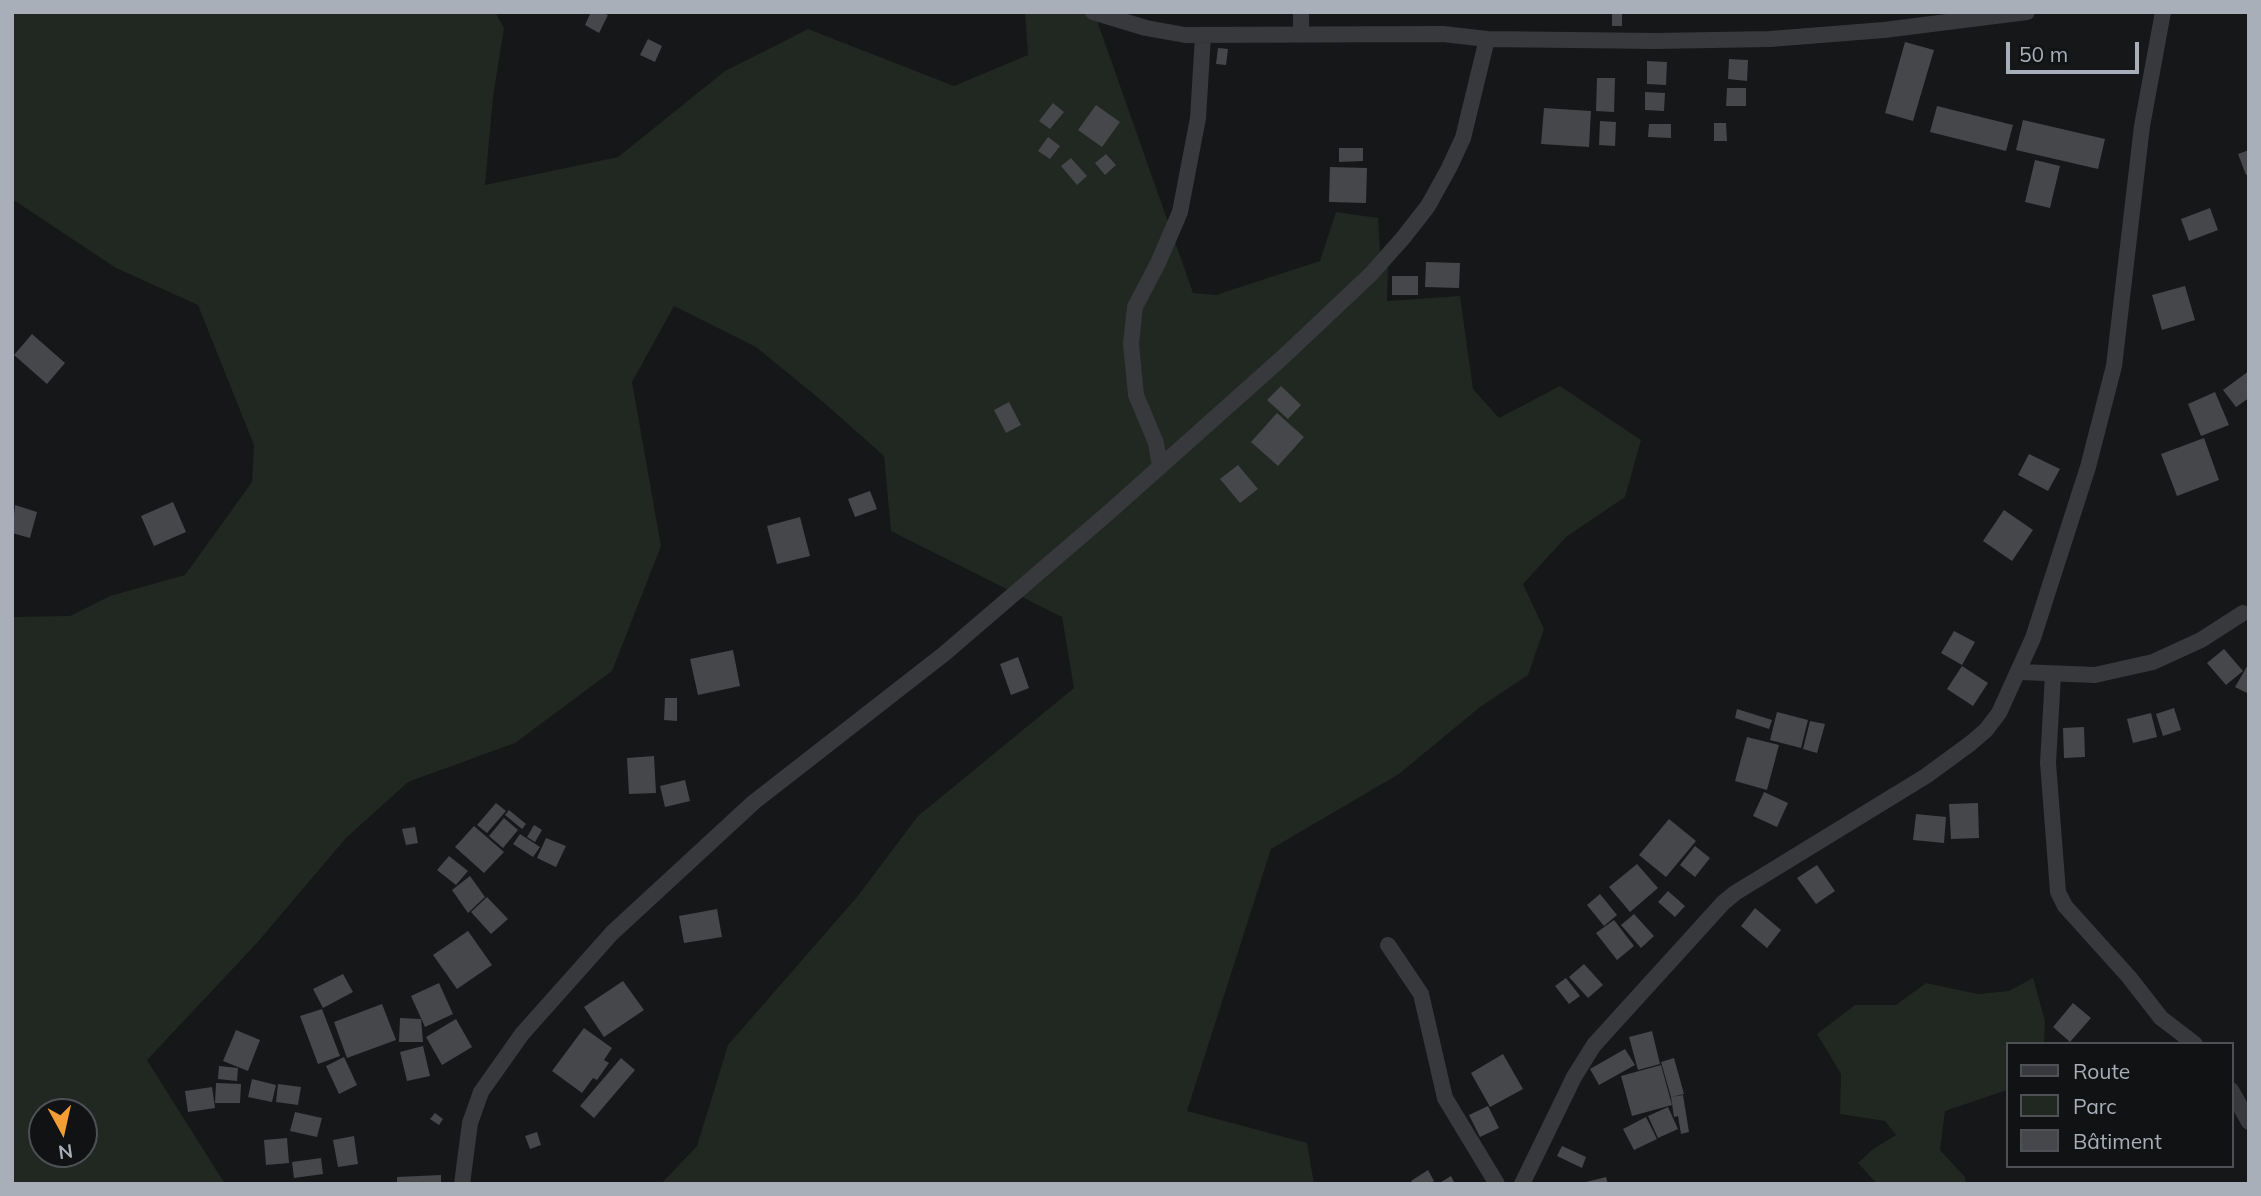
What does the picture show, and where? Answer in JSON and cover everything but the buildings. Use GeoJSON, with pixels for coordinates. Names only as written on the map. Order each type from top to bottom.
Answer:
{"type":"FeatureCollection","features":[{"type":"Feature","properties":{"kind":"street"},"geometry":{"type":"LineString","coordinates":[[1093,12],[1146,28],[1203,36],[1443,34],[1487,38],[1655,41],[1770,39],[1884,30],[2027,12]]}},
{"type":"Feature","properties":{"kind":"street"},"geometry":{"type":"LineString","coordinates":[[1301,12],[1301,35]]}},
{"type":"Feature","properties":{"kind":"street"},"geometry":{"type":"LineString","coordinates":[[1522,1184],[1574,1077],[1594,1045],[1711,914],[1735,893],[1926,776],[1971,744],[1999,713],[2020,672],[2033,638],[2088,467],[2114,366],[2142,126],[2163,12]]}},
{"type":"Feature","properties":{"kind":"street"},"geometry":{"type":"LineString","coordinates":[[1160,467],[1156,443],[1136,394],[1130,344],[1135,307],[1180,212],[1198,117],[1203,36]]}},
{"type":"Feature","properties":{"kind":"street"},"geometry":{"type":"LineString","coordinates":[[462,1184],[470,1123],[481,1092],[522,1034],[612,933],[754,802],[944,654],[1160,467],[1352,293],[1403,238],[1428,206],[1463,138],[1487,38]]}},
{"type":"Feature","properties":{"kind":"street"},"geometry":{"type":"LineString","coordinates":[[2020,672],[2095,675],[2153,662],[2201,640],[2243,613]]}},
{"type":"Feature","properties":{"kind":"street"},"geometry":{"type":"LineString","coordinates":[[2053,675],[2048,763],[2059,891],[2065,906],[2129,977],[2161,1018],[2192,1042]]}},
{"type":"Feature","properties":{"kind":"street"},"geometry":{"type":"LineString","coordinates":[[1388,945],[1421,993],[1445,1098],[1497,1184]]}},
{"type":"Feature","properties":{"kind":"street"},"geometry":{"type":"LineString","coordinates":[[2233,1094],[2249,1122]]}},
{"type":"Feature","properties":{"kind":"green space"},"geometry":{"type":"Polygon","coordinates":[[[12,12],[495,12],[504,28],[493,97],[485,185],[618,157],[725,71],[808,29],[954,86],[1028,55],[1025,12],[1094,12],[1193,293],[1216,295],[1320,261],[1336,212],[1378,218],[1380,251],[1388,268],[1387,301],[1460,296],[1473,389],[1499,418],[1560,386],[1641,440],[1625,497],[1566,537],[1523,584],[1544,629],[1528,675],[1480,707],[1399,774],[1271,849],[1187,1111],[1307,1143],[1314,1184],[661,1184],[697,1146],[728,1045],[857,897],[918,816],[1074,688],[1062,617],[891,531],[884,456],[756,347],[674,306],[632,382],[661,546],[612,671],[515,743],[408,782],[346,838],[256,944],[147,1060],[225,1184],[12,1184],[12,617],[70,616],[110,596],[185,575],[252,482],[254,445],[198,305],[116,268],[12,199],[12,12]]]}},
{"type":"Feature","properties":{"kind":"green space"},"geometry":{"type":"Polygon","coordinates":[[[2033,978],[2045,1021],[2044,1042],[2006,1042],[2006,1090],[1945,1111],[1940,1150],[1965,1177],[1966,1184],[1877,1184],[1858,1163],[1873,1149],[1896,1135],[1885,1121],[1840,1114],[1841,1074],[1817,1034],[1855,1005],[1896,1005],[1926,983],[1978,994],[2009,991],[2033,978]]]}}]}
